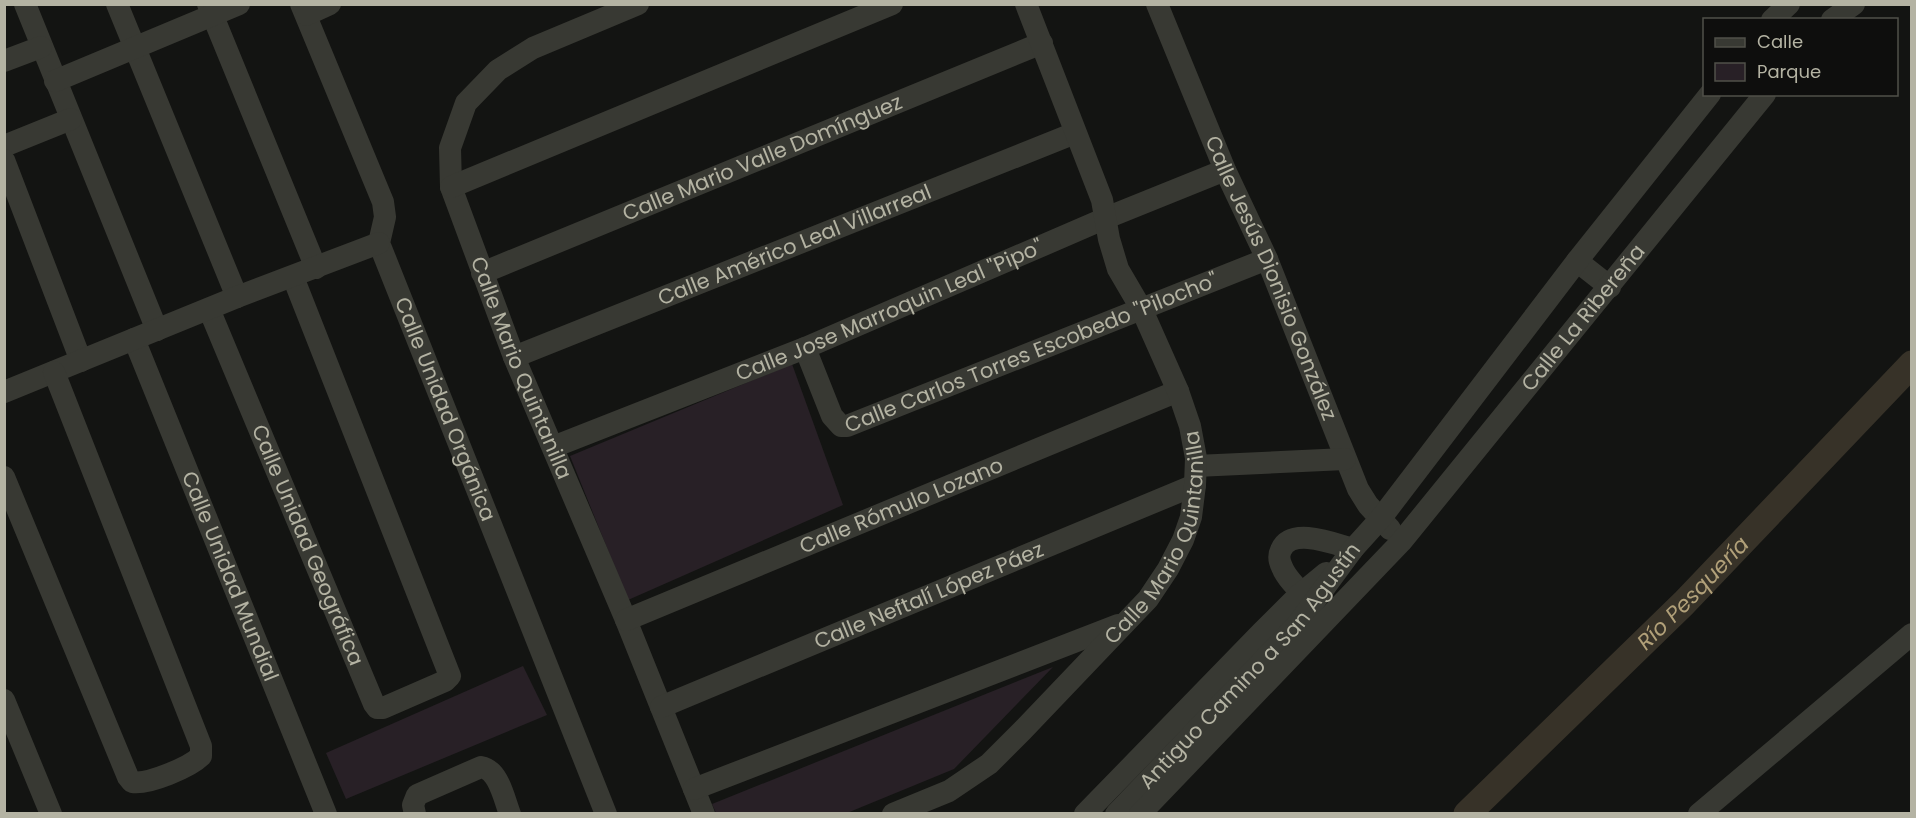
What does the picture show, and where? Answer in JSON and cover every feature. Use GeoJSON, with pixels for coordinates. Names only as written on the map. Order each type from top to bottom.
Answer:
{"type":"FeatureCollection","features":[{"type":"Feature","properties":{"kind":"street"},"geometry":{"type":"LineString","coordinates":[[25,4],[157,330]]}},
{"type":"Feature","properties":{"kind":"street"},"geometry":{"type":"LineString","coordinates":[[117,4],[237,297]]}},
{"type":"Feature","properties":{"kind":"street"},"geometry":{"type":"LineString","coordinates":[[55,81],[134,48],[211,10],[239,4]]}},
{"type":"Feature","properties":{"kind":"street"},"geometry":{"type":"LineString","coordinates":[[4,392],[237,297],[379,243],[386,217],[383,202],[303,10],[330,4]]}},
{"type":"Feature","properties":{"kind":"street","name":"Calle Mario Quintanilla"},"geometry":{"type":"LineString","coordinates":[[638,4],[533,48],[498,70],[466,103],[450,148],[452,187],[514,357],[626,620],[704,813]]}},
{"type":"Feature","properties":{"kind":"street"},"geometry":{"type":"LineString","coordinates":[[452,187],[892,4]]}},
{"type":"Feature","properties":{"kind":"street","name":"Calle Mario Quintanilla"},"geometry":{"type":"LineString","coordinates":[[893,813],[949,791],[989,764],[1148,598],[1168,569],[1183,540],[1191,517],[1196,476],[1190,426],[1178,391],[1142,310],[1118,268],[1109,239],[1102,200],[1026,4]]}},
{"type":"Feature","properties":{"kind":"street","name":"Calle Jesús Dionisio González"},"geometry":{"type":"LineString","coordinates":[[1156,4],[1225,170],[1267,259],[1345,459],[1363,498],[1401,542]]}},
{"type":"Feature","properties":{"kind":"street"},"geometry":{"type":"LineString","coordinates":[[1774,18],[1789,4]]}},
{"type":"Feature","properties":{"kind":"street"},"geometry":{"type":"LineString","coordinates":[[1835,18],[1854,4]]}},
{"type":"Feature","properties":{"kind":"street"},"geometry":{"type":"LineString","coordinates":[[211,10],[316,268]]}},
{"type":"Feature","properties":{"kind":"street","name":"Calle Mario Valle Domínguez"},"geometry":{"type":"LineString","coordinates":[[482,273],[1042,43]]}},
{"type":"Feature","properties":{"kind":"street"},"geometry":{"type":"LineString","coordinates":[[4,61],[41,47]]}},
{"type":"Feature","properties":{"kind":"street","name":"Calle La Ribereña"},"geometry":{"type":"LineString","coordinates":[[1382,518],[1577,261],[1708,96]]}},
{"type":"Feature","properties":{"kind":"street","name":"Calle La Ribereña"},"geometry":{"type":"LineString","coordinates":[[1401,542],[1763,96]]}},
{"type":"Feature","properties":{"kind":"street"},"geometry":{"type":"LineString","coordinates":[[4,146],[71,119]]}},
{"type":"Feature","properties":{"kind":"street","name":"Calle Américo Leal Villarreal"},"geometry":{"type":"LineString","coordinates":[[514,357],[1075,133]]}},
{"type":"Feature","properties":{"kind":"street"},"geometry":{"type":"LineString","coordinates":[[4,160],[81,361]]}},
{"type":"Feature","properties":{"kind":"street","name":"Calle Jose Marroquin Leal \"Pipo\""},"geometry":{"type":"LineString","coordinates":[[553,447],[805,348],[1106,218],[1225,170]]}},
{"type":"Feature","properties":{"kind":"street","name":"Calle Unidad Orgánica"},"geometry":{"type":"LineString","coordinates":[[379,243],[606,813]]}},
{"type":"Feature","properties":{"kind":"street","name":"Calle Carlos Torres Escobedo \"Pilocho\""},"geometry":{"type":"LineString","coordinates":[[805,348],[832,416],[841,426],[847,426],[1267,259]]}},
{"type":"Feature","properties":{"kind":"street"},"geometry":{"type":"LineString","coordinates":[[1577,261],[1610,287]]}},
{"type":"Feature","properties":{"kind":"street","name":"Calle Unidad Geográfica"},"geometry":{"type":"LineString","coordinates":[[208,309],[376,706],[383,708],[449,678],[449,673],[293,277]]}},
{"type":"Feature","properties":{"kind":"street","name":"Calle Unidad Mundial"},"geometry":{"type":"LineString","coordinates":[[134,339],[326,813]]}},
{"type":"Feature","properties":{"kind":"street"},"geometry":{"type":"LineString","coordinates":[[4,477],[128,777],[132,782],[138,783],[191,764],[201,756],[201,746],[54,372]]}},
{"type":"Feature","properties":{"kind":"street","name":"Calle Rómulo Lozano"},"geometry":{"type":"LineString","coordinates":[[626,620],[1178,391]]}},
{"type":"Feature","properties":{"kind":"street","name":"Calle Neftalí López Páez"},"geometry":{"type":"LineString","coordinates":[[661,707],[1196,476],[1345,459]]}},
{"type":"Feature","properties":{"kind":"street","name":"Antiguo Camino a San Agustín"},"geometry":{"type":"LineString","coordinates":[[1116,813],[1297,625],[1308,599],[1329,570],[1347,558],[1382,518]]}},
{"type":"Feature","properties":{"kind":"street"},"geometry":{"type":"LineString","coordinates":[[1085,813],[1189,707],[1308,599],[1282,570],[1278,555],[1283,544],[1295,537],[1322,540],[1347,558]]}},
{"type":"Feature","properties":{"kind":"street","name":"Antiguo Camino a San Agustín"},"geometry":{"type":"LineString","coordinates":[[1140,813],[1401,542]]}},
{"type":"Feature","properties":{"kind":"street"},"geometry":{"type":"LineString","coordinates":[[694,789],[1122,623]]}},
{"type":"Feature","properties":{"kind":"street"},"geometry":{"type":"LineString","coordinates":[[1699,813],[1911,634]]}},
{"type":"Feature","properties":{"kind":"street"},"geometry":{"type":"LineString","coordinates":[[4,700],[51,813]]}},
{"type":"Feature","properties":{"kind":"street"},"geometry":{"type":"LineString","coordinates":[[1185,741],[1189,707]]}},
{"type":"Feature","properties":{"kind":"street"},"geometry":{"type":"LineString","coordinates":[[415,813],[414,800],[423,791],[481,767],[487,768],[495,776],[510,813]]}},
{"type":"Feature","properties":{"kind":"green space"},"geometry":{"type":"Polygon","coordinates":[[[792,364],[843,505],[628,600],[570,456],[792,364]]]}},
{"type":"Feature","properties":{"kind":"green space"},"geometry":{"type":"Polygon","coordinates":[[[523,666],[547,715],[346,799],[326,753],[523,666]]]}},
{"type":"Feature","properties":{"kind":"green space"},"geometry":{"type":"Polygon","coordinates":[[[1053,667],[954,769],[847,813],[716,813],[712,804],[1053,667]]]}},
{"type":"Feature","properties":{"kind":"waterway","name":"Río Pesquería"},"geometry":{"type":"LineString","coordinates":[[1467,814],[1684,603],[1912,364]]}}]}
